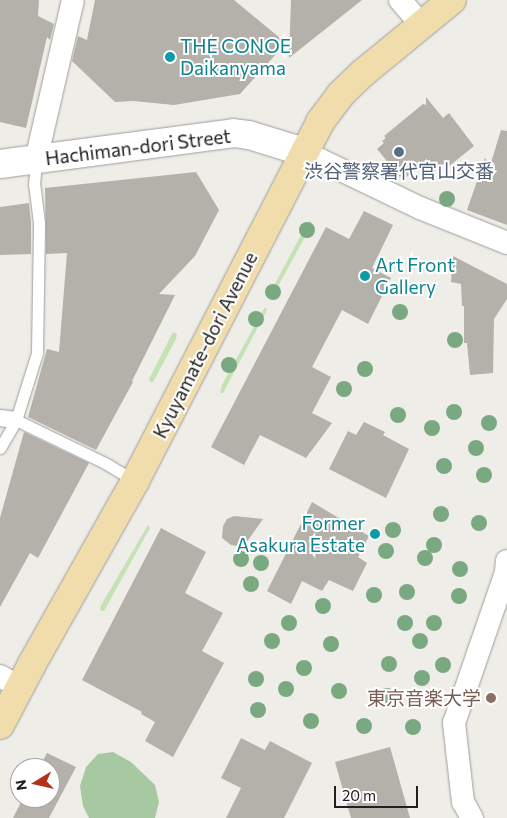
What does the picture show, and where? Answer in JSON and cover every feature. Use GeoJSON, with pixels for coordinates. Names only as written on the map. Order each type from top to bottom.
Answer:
{"type":"FeatureCollection","features":[{"type":"Feature","properties":{"kind":"main road","name":"Kyuyamate-dori Avenue"},"geometry":{"type":"LineString","coordinates":[[0,725],[10,681],[135,481],[320,122],[340,95],[452,0]]}},
{"type":"Feature","properties":{"kind":"street"},"geometry":{"type":"LineString","coordinates":[[36,160],[73,0]]}},
{"type":"Feature","properties":{"kind":"street"},"geometry":{"type":"LineString","coordinates":[[400,0],[422,25]]}},
{"type":"Feature","properties":{"kind":"street","name":"Hachiman-dori Street"},"geometry":{"type":"LineString","coordinates":[[0,164],[234,133],[249,135],[304,152]]}},
{"type":"Feature","properties":{"kind":"street"},"geometry":{"type":"LineString","coordinates":[[304,152],[420,208],[507,243]]}},
{"type":"Feature","properties":{"kind":"street"},"geometry":{"type":"LineString","coordinates":[[472,818],[463,802],[454,724],[506,572],[507,561]]}},
{"type":"Feature","properties":{"kind":"lane"},"geometry":{"type":"LineString","coordinates":[[0,448],[8,419],[38,353],[39,223],[34,185],[36,160]]}},
{"type":"Feature","properties":{"kind":"lane"},"geometry":{"type":"LineString","coordinates":[[8,419],[105,463],[135,481]]}},
{"type":"Feature","properties":{"kind":"green space"},"geometry":{"type":"Polygon","coordinates":[[[311,221],[312,224],[271,299],[270,293],[308,222],[311,221]]]}},
{"type":"Feature","properties":{"kind":"green space"},"geometry":{"type":"Polygon","coordinates":[[[265,307],[267,310],[223,393],[220,393],[222,385],[265,307]]]}},
{"type":"Feature","properties":{"kind":"green space"},"geometry":{"type":"Polygon","coordinates":[[[173,332],[177,334],[176,339],[153,382],[150,382],[149,379],[173,332]]]}},
{"type":"Feature","properties":{"kind":"green space"},"geometry":{"type":"Polygon","coordinates":[[[148,525],[150,528],[104,611],[101,611],[100,607],[148,525]]]}},
{"type":"Feature","properties":{"kind":"green space"},"geometry":{"type":"Polygon","coordinates":[[[113,752],[131,762],[155,785],[159,802],[155,818],[89,818],[83,806],[80,786],[86,767],[98,754],[113,752]]]}},
{"type":"Feature","properties":{"kind":"building"},"geometry":{"type":"Polygon","coordinates":[[[0,0],[39,0],[38,16],[54,24],[50,40],[47,37],[26,128],[0,122],[0,0]]]}},
{"type":"Feature","properties":{"kind":"building","name":"THE CONOE Daikanyama"},"geometry":{"type":"Polygon","coordinates":[[[95,0],[234,0],[286,43],[240,94],[174,105],[133,101],[115,102],[72,61],[78,36],[87,40],[95,0]]]}},
{"type":"Feature","properties":{"kind":"building"},"geometry":{"type":"Polygon","coordinates":[[[291,0],[362,0],[289,58],[291,0]]]}},
{"type":"Feature","properties":{"kind":"building"},"geometry":{"type":"Polygon","coordinates":[[[426,97],[443,118],[449,113],[474,146],[448,167],[445,163],[427,177],[427,158],[424,163],[405,178],[403,175],[400,177],[377,149],[384,143],[382,141],[386,138],[384,136],[423,104],[426,105],[426,97]]]}},
{"type":"Feature","properties":{"kind":"building"},"geometry":{"type":"Polygon","coordinates":[[[501,130],[507,131],[507,225],[467,210],[485,158],[490,166],[501,130]]]}},
{"type":"Feature","properties":{"kind":"building"},"geometry":{"type":"Polygon","coordinates":[[[196,172],[219,210],[195,256],[159,294],[175,295],[133,382],[96,450],[28,417],[47,349],[59,352],[67,253],[46,254],[45,188],[196,172]]]}},
{"type":"Feature","properties":{"kind":"building"},"geometry":{"type":"Polygon","coordinates":[[[29,203],[31,254],[0,255],[0,207],[29,203]]]}},
{"type":"Feature","properties":{"kind":"building"},"geometry":{"type":"Polygon","coordinates":[[[364,211],[393,225],[372,268],[391,278],[368,324],[342,310],[312,367],[331,377],[312,413],[332,423],[306,458],[260,435],[244,465],[211,447],[326,227],[349,239],[364,211]]]}},
{"type":"Feature","properties":{"kind":"building"},"geometry":{"type":"Polygon","coordinates":[[[453,256],[507,284],[507,299],[494,319],[493,373],[470,375],[467,343],[464,343],[464,306],[462,306],[461,284],[451,282],[453,256]]]}},
{"type":"Feature","properties":{"kind":"building"},"geometry":{"type":"Polygon","coordinates":[[[364,422],[385,432],[383,435],[409,449],[386,498],[329,469],[348,431],[356,435],[364,422]]]}},
{"type":"Feature","properties":{"kind":"building"},"geometry":{"type":"Polygon","coordinates":[[[24,432],[89,463],[38,558],[30,553],[0,607],[0,518],[24,432]]]}},
{"type":"Feature","properties":{"kind":"building"},"geometry":{"type":"Polygon","coordinates":[[[312,502],[369,536],[358,557],[367,563],[353,591],[329,580],[322,591],[302,581],[291,604],[267,591],[312,502]]]}},
{"type":"Feature","properties":{"kind":"building"},"geometry":{"type":"Polygon","coordinates":[[[234,516],[263,519],[246,543],[239,546],[231,545],[222,538],[223,526],[227,519],[234,516]]]}},
{"type":"Feature","properties":{"kind":"building"},"geometry":{"type":"Polygon","coordinates":[[[161,528],[206,552],[185,593],[223,613],[202,651],[224,663],[173,757],[145,741],[155,722],[141,714],[142,712],[82,680],[161,528]]]}},
{"type":"Feature","properties":{"kind":"building"},"geometry":{"type":"Polygon","coordinates":[[[241,738],[265,750],[270,741],[312,763],[284,818],[226,818],[241,788],[221,778],[241,738]]]}},
{"type":"Feature","properties":{"kind":"building"},"geometry":{"type":"Polygon","coordinates":[[[390,747],[410,818],[351,818],[335,762],[390,747]]]}},
{"type":"Feature","properties":{"kind":"building"},"geometry":{"type":"Polygon","coordinates":[[[47,753],[57,758],[44,758],[47,753]]]}},
{"type":"Feature","properties":{"kind":"building"},"geometry":{"type":"Polygon","coordinates":[[[60,759],[76,767],[60,797],[60,759]]]}},
{"type":"Feature","properties":{"kind":"building"},"geometry":{"type":"Polygon","coordinates":[[[18,808],[54,808],[49,818],[13,818],[18,808]]]}},
{"type":"Feature","properties":{"kind":"place","name":"THE CONOE Daikanyama"},"geometry":{"type":"Point","coordinates":[170,57]}},
{"type":"Feature","properties":{"kind":"place","name":"渋谷警察署代官山交番"},"geometry":{"type":"Point","coordinates":[399,152]}},
{"type":"Feature","properties":{"kind":"place","name":"Art Front Gallery"},"geometry":{"type":"Point","coordinates":[365,276]}},
{"type":"Feature","properties":{"kind":"place","name":"Former Asakura Estate"},"geometry":{"type":"Point","coordinates":[375,534]}},
{"type":"Feature","properties":{"kind":"place","name":"東京音楽大学"},"geometry":{"type":"Point","coordinates":[491,698]}}]}
